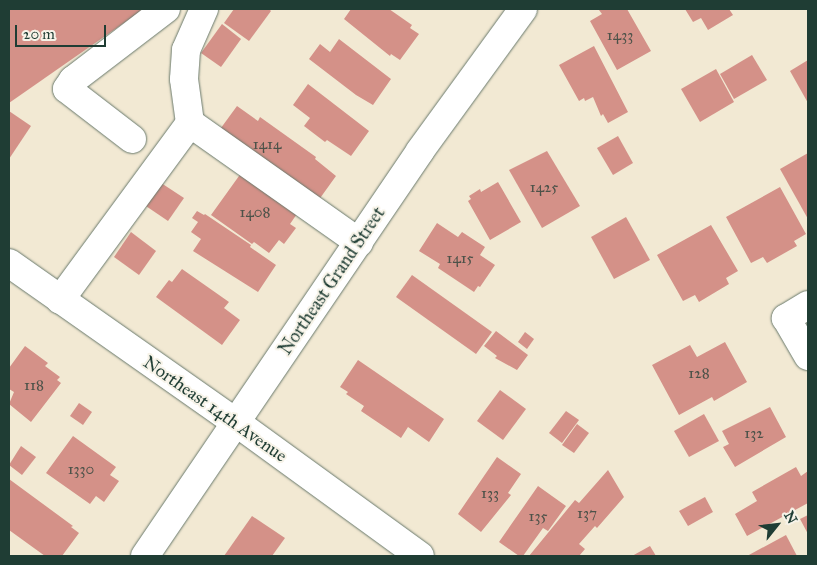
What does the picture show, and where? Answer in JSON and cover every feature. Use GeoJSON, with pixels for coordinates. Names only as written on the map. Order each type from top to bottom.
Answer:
{"type":"FeatureCollection","features":[{"type":"Feature","properties":{"kind":"street"},"geometry":{"type":"LineString","coordinates":[[132,140],[67,89],[73,80],[166,9]]}},
{"type":"Feature","properties":{"kind":"street"},"geometry":{"type":"LineString","coordinates":[[60,300],[190,123],[184,80],[186,50],[204,9]]}},
{"type":"Feature","properties":{"kind":"street","name":"Northeast Grand Street"},"geometry":{"type":"LineString","coordinates":[[145,556],[237,423],[420,150],[523,9]]}},
{"type":"Feature","properties":{"kind":"street"},"geometry":{"type":"LineString","coordinates":[[190,123],[359,242]]}},
{"type":"Feature","properties":{"kind":"street","name":"Northeast 14th Avenue"},"geometry":{"type":"LineString","coordinates":[[9,263],[237,423],[420,556]]}},
{"type":"Feature","properties":{"kind":"street"},"geometry":{"type":"LineString","coordinates":[[797,311],[808,356]]}},
{"type":"Feature","properties":{"kind":"building"},"geometry":{"type":"Polygon","coordinates":[[[9,9],[144,9],[9,103],[9,9]]]}},
{"type":"Feature","properties":{"kind":"building"},"geometry":{"type":"Polygon","coordinates":[[[234,9],[269,9],[271,11],[249,41],[224,23],[234,9]]]}},
{"type":"Feature","properties":{"kind":"building"},"geometry":{"type":"Polygon","coordinates":[[[351,9],[389,9],[412,25],[410,28],[419,34],[400,60],[391,54],[390,56],[344,19],[351,9]]]}},
{"type":"Feature","properties":{"kind":"building"},"geometry":{"type":"Polygon","coordinates":[[[627,9],[651,51],[617,70],[590,21],[602,14],[599,10],[627,9]]]}},
{"type":"Feature","properties":{"kind":"building"},"geometry":{"type":"Polygon","coordinates":[[[685,9],[729,9],[733,15],[708,30],[701,18],[693,22],[685,9]]]}},
{"type":"Feature","properties":{"kind":"building"},"geometry":{"type":"Polygon","coordinates":[[[222,24],[241,39],[221,67],[201,53],[222,24]]]}},
{"type":"Feature","properties":{"kind":"building"},"geometry":{"type":"Polygon","coordinates":[[[339,39],[391,79],[373,105],[356,95],[309,59],[320,44],[330,52],[339,39]]]}},
{"type":"Feature","properties":{"kind":"building"},"geometry":{"type":"Polygon","coordinates":[[[594,46],[628,112],[608,123],[603,114],[601,116],[593,97],[585,101],[584,98],[579,101],[559,65],[594,46]]]}},
{"type":"Feature","properties":{"kind":"building"},"geometry":{"type":"Polygon","coordinates":[[[752,55],[767,80],[734,99],[720,74],[752,55]]]}},
{"type":"Feature","properties":{"kind":"building"},"geometry":{"type":"Polygon","coordinates":[[[808,60],[808,103],[790,71],[808,60]]]}},
{"type":"Feature","properties":{"kind":"building"},"geometry":{"type":"Polygon","coordinates":[[[716,69],[734,102],[700,122],[681,89],[716,69]]]}},
{"type":"Feature","properties":{"kind":"building"},"geometry":{"type":"Polygon","coordinates":[[[308,84],[369,131],[351,156],[327,140],[325,142],[304,126],[310,118],[293,105],[308,84]]]}},
{"type":"Feature","properties":{"kind":"building"},"geometry":{"type":"Polygon","coordinates":[[[237,106],[258,121],[260,117],[316,157],[315,159],[336,176],[318,201],[218,132],[237,106]]]}},
{"type":"Feature","properties":{"kind":"building"},"geometry":{"type":"Polygon","coordinates":[[[9,111],[31,126],[9,159],[9,111]]]}},
{"type":"Feature","properties":{"kind":"building"},"geometry":{"type":"Polygon","coordinates":[[[618,136],[633,163],[613,175],[597,148],[618,136]]]}},
{"type":"Feature","properties":{"kind":"building"},"geometry":{"type":"Polygon","coordinates":[[[547,151],[580,206],[542,228],[509,170],[547,151]]]}},
{"type":"Feature","properties":{"kind":"building"},"geometry":{"type":"Polygon","coordinates":[[[808,153],[808,219],[780,169],[808,153]]]}},
{"type":"Feature","properties":{"kind":"building"},"geometry":{"type":"Polygon","coordinates":[[[244,169],[299,211],[290,224],[296,228],[284,244],[279,240],[269,253],[254,242],[252,244],[211,215],[244,169]]]}},
{"type":"Feature","properties":{"kind":"building"},"geometry":{"type":"Polygon","coordinates":[[[155,179],[184,198],[168,221],[140,202],[155,179]]]}},
{"type":"Feature","properties":{"kind":"building"},"geometry":{"type":"Polygon","coordinates":[[[498,182],[521,222],[490,240],[468,201],[471,199],[469,196],[480,189],[481,192],[498,182]]]}},
{"type":"Feature","properties":{"kind":"building"},"geometry":{"type":"Polygon","coordinates":[[[780,187],[806,234],[794,241],[797,246],[767,263],[763,257],[751,263],[726,217],[780,187]]]}},
{"type":"Feature","properties":{"kind":"building"},"geometry":{"type":"Polygon","coordinates":[[[197,211],[205,214],[251,245],[250,247],[276,265],[258,292],[193,251],[201,239],[191,232],[198,222],[192,218],[197,211]]]}},
{"type":"Feature","properties":{"kind":"building"},"geometry":{"type":"Polygon","coordinates":[[[626,217],[650,260],[614,279],[591,237],[626,217]]]}},
{"type":"Feature","properties":{"kind":"building"},"geometry":{"type":"Polygon","coordinates":[[[437,223],[458,237],[462,232],[485,247],[480,255],[495,265],[480,287],[478,286],[474,292],[438,268],[440,264],[419,251],[437,223]]]}},
{"type":"Feature","properties":{"kind":"building"},"geometry":{"type":"Polygon","coordinates":[[[711,225],[738,271],[726,278],[729,284],[699,302],[695,295],[683,301],[657,255],[711,225]]]}},
{"type":"Feature","properties":{"kind":"building"},"geometry":{"type":"Polygon","coordinates":[[[131,232],[156,251],[139,275],[114,257],[131,232]]]}},
{"type":"Feature","properties":{"kind":"building"},"geometry":{"type":"Polygon","coordinates":[[[182,269],[229,302],[224,308],[240,320],[222,345],[156,297],[169,280],[172,282],[182,269]]]}},
{"type":"Feature","properties":{"kind":"building"},"geometry":{"type":"Polygon","coordinates":[[[412,275],[492,332],[476,354],[396,297],[412,275]]]}},
{"type":"Feature","properties":{"kind":"building"},"geometry":{"type":"Polygon","coordinates":[[[496,331],[528,355],[517,370],[495,358],[497,356],[484,346],[496,331]]]}},
{"type":"Feature","properties":{"kind":"building"},"geometry":{"type":"Polygon","coordinates":[[[525,332],[534,339],[527,349],[518,342],[525,332]]]}},
{"type":"Feature","properties":{"kind":"building"},"geometry":{"type":"Polygon","coordinates":[[[725,342],[747,382],[714,401],[712,397],[679,415],[652,365],[690,345],[697,357],[725,342]]]}},
{"type":"Feature","properties":{"kind":"building"},"geometry":{"type":"Polygon","coordinates":[[[25,346],[48,363],[45,366],[60,377],[57,380],[61,383],[31,422],[9,404],[14,392],[9,389],[9,368],[25,346]]]}},
{"type":"Feature","properties":{"kind":"building"},"geometry":{"type":"Polygon","coordinates":[[[358,360],[444,419],[429,442],[408,427],[401,438],[361,411],[364,406],[346,394],[348,392],[340,387],[358,360]]]}},
{"type":"Feature","properties":{"kind":"building"},"geometry":{"type":"Polygon","coordinates":[[[500,390],[526,409],[503,440],[477,421],[500,390]]]}},
{"type":"Feature","properties":{"kind":"building"},"geometry":{"type":"Polygon","coordinates":[[[79,403],[92,412],[83,425],[70,416],[79,403]]]}},
{"type":"Feature","properties":{"kind":"building"},"geometry":{"type":"Polygon","coordinates":[[[770,407],[786,437],[735,467],[723,447],[729,444],[722,431],[770,407]]]}},
{"type":"Feature","properties":{"kind":"building"},"geometry":{"type":"Polygon","coordinates":[[[566,411],[579,420],[562,443],[549,433],[566,411]]]}},
{"type":"Feature","properties":{"kind":"building"},"geometry":{"type":"Polygon","coordinates":[[[704,414],[719,441],[689,457],[674,431],[704,414]]]}},
{"type":"Feature","properties":{"kind":"building"},"geometry":{"type":"Polygon","coordinates":[[[577,424],[589,433],[574,453],[562,445],[577,424]]]}},
{"type":"Feature","properties":{"kind":"building"},"geometry":{"type":"Polygon","coordinates":[[[73,436],[116,467],[110,475],[119,481],[104,502],[96,496],[90,504],[46,473],[73,436]]]}},
{"type":"Feature","properties":{"kind":"building"},"geometry":{"type":"Polygon","coordinates":[[[21,446],[36,457],[22,475],[9,465],[21,446]]]}},
{"type":"Feature","properties":{"kind":"building"},"geometry":{"type":"Polygon","coordinates":[[[497,457],[521,474],[508,493],[511,495],[481,532],[458,514],[497,457]]]}},
{"type":"Feature","properties":{"kind":"building"},"geometry":{"type":"Polygon","coordinates":[[[796,467],[801,476],[808,471],[808,503],[747,536],[735,514],[757,501],[752,492],[796,467]]]}},
{"type":"Feature","properties":{"kind":"building"},"geometry":{"type":"Polygon","coordinates":[[[608,470],[624,497],[597,528],[595,526],[579,544],[585,549],[579,556],[529,556],[575,500],[579,503],[608,470]]]}},
{"type":"Feature","properties":{"kind":"building"},"geometry":{"type":"Polygon","coordinates":[[[9,479],[73,526],[71,527],[79,533],[62,556],[45,556],[9,530],[9,479]]]}},
{"type":"Feature","properties":{"kind":"building"},"geometry":{"type":"Polygon","coordinates":[[[538,486],[566,506],[548,531],[543,528],[523,556],[519,556],[499,542],[538,486]]]}},
{"type":"Feature","properties":{"kind":"building"},"geometry":{"type":"Polygon","coordinates":[[[705,497],[713,512],[688,526],[679,511],[705,497]]]}},
{"type":"Feature","properties":{"kind":"building"},"geometry":{"type":"Polygon","coordinates":[[[808,515],[808,534],[800,519],[808,515]]]}},
{"type":"Feature","properties":{"kind":"building"},"geometry":{"type":"Polygon","coordinates":[[[252,516],[285,538],[272,556],[224,556],[252,516]]]}},
{"type":"Feature","properties":{"kind":"building"},"geometry":{"type":"Polygon","coordinates":[[[786,535],[797,556],[747,556],[786,535]]]}},
{"type":"Feature","properties":{"kind":"building"},"geometry":{"type":"Polygon","coordinates":[[[650,546],[656,556],[632,556],[650,546]]]}}]}
